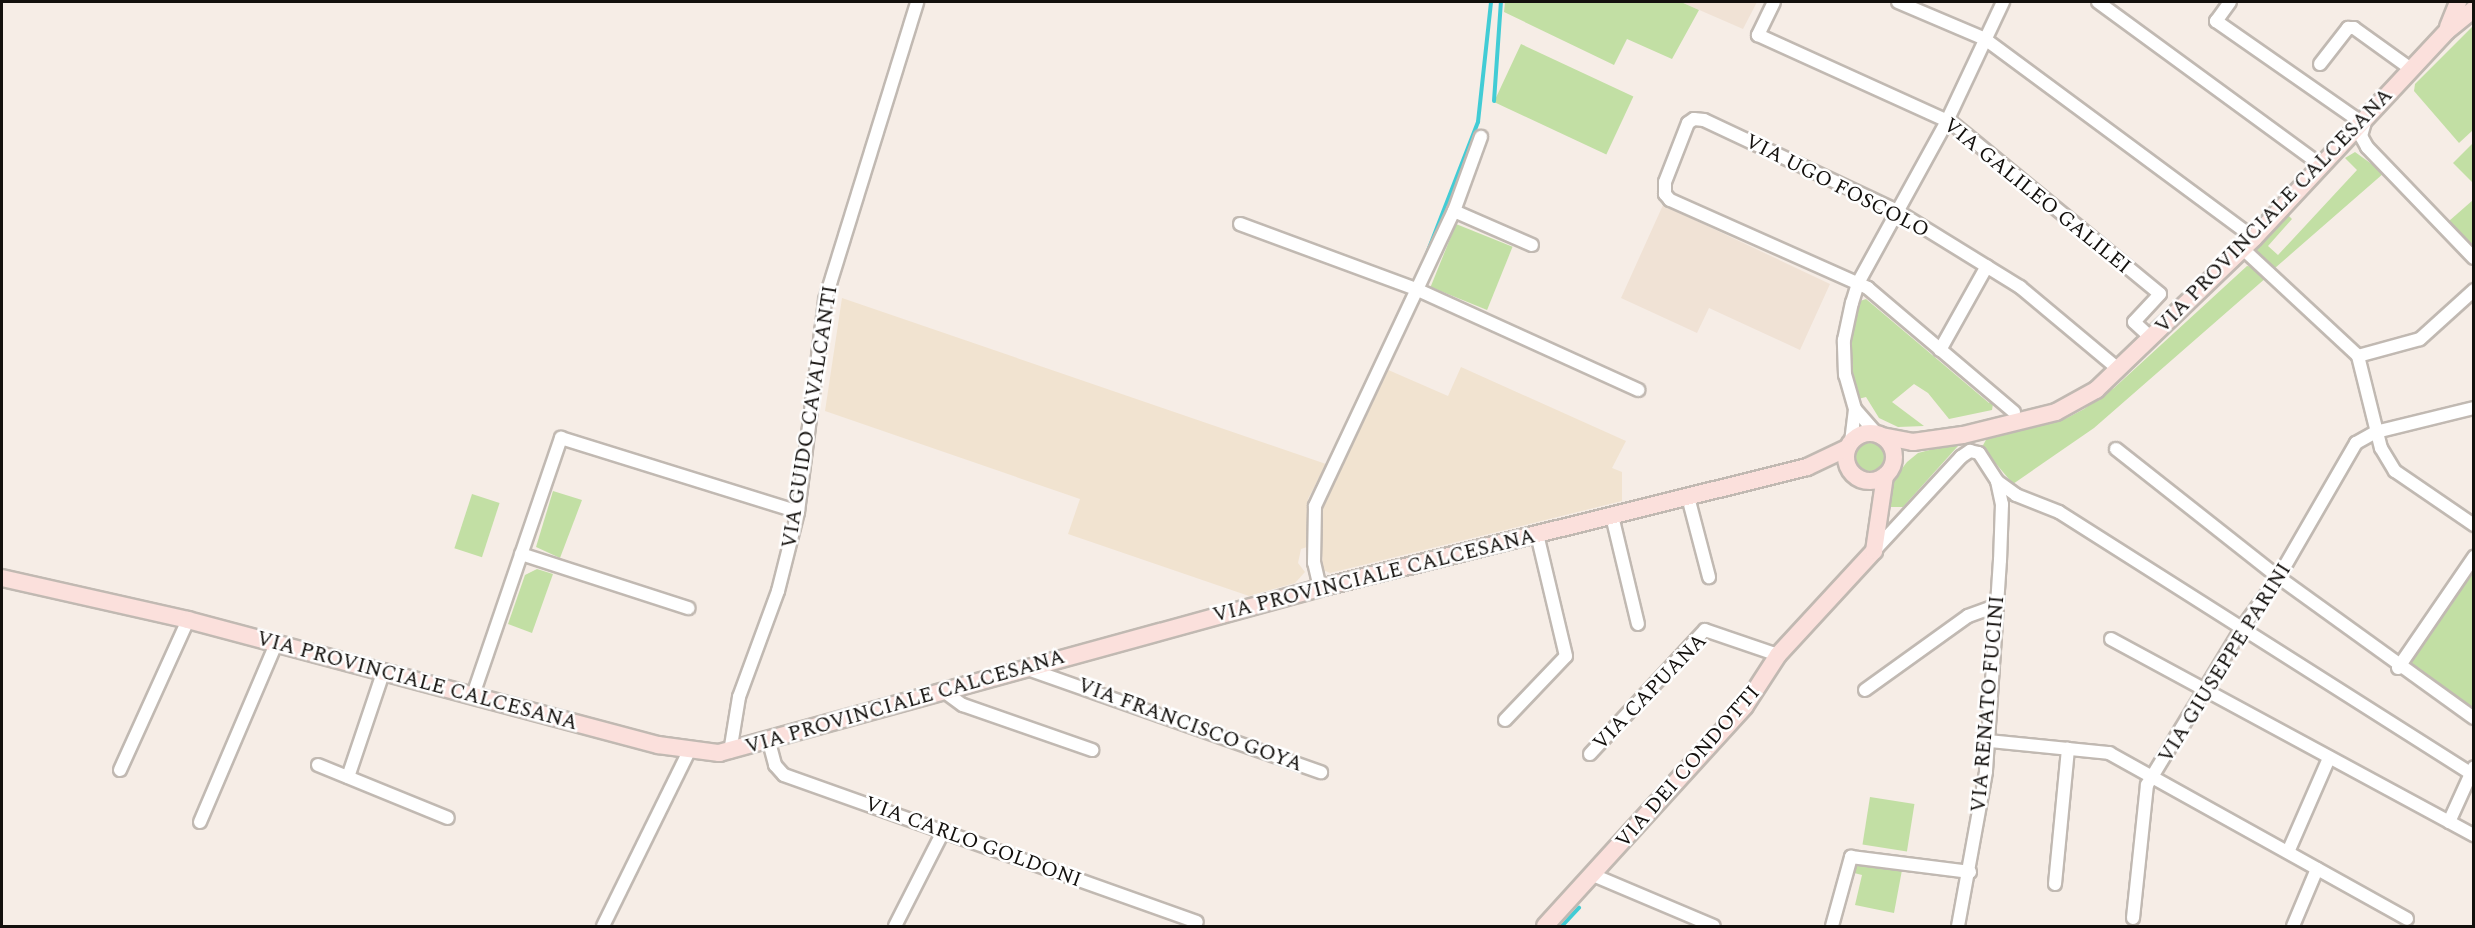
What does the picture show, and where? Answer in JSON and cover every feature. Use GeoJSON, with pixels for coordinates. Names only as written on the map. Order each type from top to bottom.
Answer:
{"type":"FeatureCollection","features":[{"type":"Feature","properties":{"kind":"main road"},"geometry":{"type":"LineString","coordinates":[[2447,31],[2458,2]]}},
{"type":"Feature","properties":{"kind":"main road"},"geometry":{"type":"LineString","coordinates":[[2463,2],[2474,8]]}},
{"type":"Feature","properties":{"kind":"main road","name":"VIA PROVINCIALE CALCESANA"},"geometry":{"type":"LineString","coordinates":[[1889,469],[1930,442],[2056,412],[2089,395],[2248,244],[2447,31],[2474,8]]}},
{"type":"Feature","properties":{"kind":"main road"},"geometry":{"type":"LineString","coordinates":[[1874,551],[1881,519],[1889,469],[1891,444],[1879,435],[1862,434],[1849,445],[1855,475],[1881,519]]}},
{"type":"Feature","properties":{"kind":"main road","name":"VIA PROVINCIALE CALCESANA"},"geometry":{"type":"LineString","coordinates":[[1879,435],[1930,442]]}},
{"type":"Feature","properties":{"kind":"main road","name":"VIA PROVINCIALE CALCESANA"},"geometry":{"type":"LineString","coordinates":[[1807,467],[1849,445]]}},
{"type":"Feature","properties":{"kind":"main road","name":"VIA PROVINCIALE CALCESANA"},"geometry":{"type":"LineString","coordinates":[[2,578],[188,621],[688,751],[730,752],[1024,667],[1320,588],[1807,467],[1835,466],[1855,475]]}},
{"type":"Feature","properties":{"kind":"main road"},"geometry":{"type":"LineString","coordinates":[[1855,475],[1873,481],[1889,469]]}},
{"type":"Feature","properties":{"kind":"main road","name":"VIA DEI CONDOTTI"},"geometry":{"type":"LineString","coordinates":[[1545,927],[1745,706],[1778,655],[1874,551]]}},
{"type":"Feature","properties":{"kind":"street","name":"VIA GALILEO GALILEI"},"geometry":{"type":"LineString","coordinates":[[1774,2],[1758,35],[1947,121],[2160,294],[2134,322],[2151,338]]}},
{"type":"Feature","properties":{"kind":"street"},"geometry":{"type":"LineString","coordinates":[[1898,2],[1985,39],[2248,244],[2358,356],[2376,432],[2396,471],[2474,525]]}},
{"type":"Feature","properties":{"kind":"street"},"geometry":{"type":"LineString","coordinates":[[1849,445],[1855,409],[1843,353],[1858,283],[1947,121],[2003,2]]}},
{"type":"Feature","properties":{"kind":"street"},"geometry":{"type":"LineString","coordinates":[[2098,2],[2321,165]]}},
{"type":"Feature","properties":{"kind":"street"},"geometry":{"type":"LineString","coordinates":[[2230,2],[2216,21],[2365,118],[2361,132],[2363,141],[2474,258]]}},
{"type":"Feature","properties":{"kind":"street","name":"VIA GUIDO CAVALCANTI"},"geometry":{"type":"LineString","coordinates":[[730,752],[739,697],[778,591],[798,512],[825,300],[915,8]]}},
{"type":"Feature","properties":{"kind":"street"},"geometry":{"type":"LineString","coordinates":[[2320,64],[2348,28],[2354,28],[2411,69]]}},
{"type":"Feature","properties":{"kind":"street","name":"VIA UGO FOSCOLO"},"geometry":{"type":"LineString","coordinates":[[1858,283],[1667,197],[1665,182],[1689,123],[1694,118],[1897,211],[2028,293],[2118,369]]}},
{"type":"Feature","properties":{"kind":"street"},"geometry":{"type":"LineString","coordinates":[[1320,588],[1314,563],[1315,506],[1454,211],[1481,137]]}},
{"type":"Feature","properties":{"kind":"street"},"geometry":{"type":"LineString","coordinates":[[1454,211],[1532,245]]}},
{"type":"Feature","properties":{"kind":"street"},"geometry":{"type":"LineString","coordinates":[[1240,224],[1418,290],[1638,390]]}},
{"type":"Feature","properties":{"kind":"street"},"geometry":{"type":"LineString","coordinates":[[1940,350],[1987,266]]}},
{"type":"Feature","properties":{"kind":"street"},"geometry":{"type":"LineString","coordinates":[[1858,283],[2014,412]]}},
{"type":"Feature","properties":{"kind":"street"},"geometry":{"type":"LineString","coordinates":[[2358,356],[2420,339],[2474,290]]}},
{"type":"Feature","properties":{"kind":"street"},"geometry":{"type":"LineString","coordinates":[[2376,432],[2474,408]]}},
{"type":"Feature","properties":{"kind":"street"},"geometry":{"type":"LineString","coordinates":[[1855,409],[1879,435]]}},
{"type":"Feature","properties":{"kind":"street","name":"VIA GIUSEPPE PARINI"},"geometry":{"type":"LineString","coordinates":[[2133,918],[2147,785],[2154,779],[2242,628],[2278,578],[2356,443],[2376,432]]}},
{"type":"Feature","properties":{"kind":"street"},"geometry":{"type":"LineString","coordinates":[[473,695],[561,438],[798,512]]}},
{"type":"Feature","properties":{"kind":"street"},"geometry":{"type":"LineString","coordinates":[[2116,449],[2278,578],[2398,668],[2474,718]]}},
{"type":"Feature","properties":{"kind":"street","name":"VIA DEI CONDOTTI"},"geometry":{"type":"LineString","coordinates":[[1874,551],[1966,453],[1974,451],[1982,458],[1997,481]]}},
{"type":"Feature","properties":{"kind":"street"},"geometry":{"type":"LineString","coordinates":[[1997,481],[2016,495],[2059,512],[2472,770],[2449,822]]}},
{"type":"Feature","properties":{"kind":"street","name":"VIA RENATO FUCINI"},"geometry":{"type":"LineString","coordinates":[[1958,927],[1970,872],[1989,741],[2002,504],[1997,481]]}},
{"type":"Feature","properties":{"kind":"street"},"geometry":{"type":"LineString","coordinates":[[2002,504],[2016,495]]}},
{"type":"Feature","properties":{"kind":"street"},"geometry":{"type":"LineString","coordinates":[[1688,497],[1708,577]]}},
{"type":"Feature","properties":{"kind":"street"},"geometry":{"type":"LineString","coordinates":[[1612,516],[1638,624]]}},
{"type":"Feature","properties":{"kind":"street"},"geometry":{"type":"LineString","coordinates":[[1881,519],[1904,519]]}},
{"type":"Feature","properties":{"kind":"street"},"geometry":{"type":"LineString","coordinates":[[1505,720],[1566,656],[1537,534]]}},
{"type":"Feature","properties":{"kind":"street"},"geometry":{"type":"LineString","coordinates":[[521,554],[688,608]]}},
{"type":"Feature","properties":{"kind":"street"},"geometry":{"type":"LineString","coordinates":[[2398,668],[2474,557]]}},
{"type":"Feature","properties":{"kind":"street"},"geometry":{"type":"LineString","coordinates":[[1865,690],[1968,616],[1996,606]]}},
{"type":"Feature","properties":{"kind":"street"},"geometry":{"type":"LineString","coordinates":[[120,770],[188,621]]}},
{"type":"Feature","properties":{"kind":"street","name":"VIA CAPUANA"},"geometry":{"type":"LineString","coordinates":[[1590,754],[1706,630],[1778,655]]}},
{"type":"Feature","properties":{"kind":"street"},"geometry":{"type":"LineString","coordinates":[[2111,639],[2474,835]]}},
{"type":"Feature","properties":{"kind":"street"},"geometry":{"type":"LineString","coordinates":[[200,822],[276,644]]}},
{"type":"Feature","properties":{"kind":"street","name":"VIA FRANCISCO GOYA"},"geometry":{"type":"LineString","coordinates":[[1024,667],[1322,772]]}},
{"type":"Feature","properties":{"kind":"street"},"geometry":{"type":"LineString","coordinates":[[348,777],[383,673]]}},
{"type":"Feature","properties":{"kind":"street"},"geometry":{"type":"LineString","coordinates":[[942,690],[963,705],[1092,750]]}},
{"type":"Feature","properties":{"kind":"street"},"geometry":{"type":"LineString","coordinates":[[1989,741],[2109,753],[2407,919]]}},
{"type":"Feature","properties":{"kind":"street","name":"VIA CARLO GOLDONI"},"geometry":{"type":"LineString","coordinates":[[768,742],[775,765],[784,775],[944,830],[1197,922]]}},
{"type":"Feature","properties":{"kind":"street"},"geometry":{"type":"LineString","coordinates":[[2055,884],[2068,749]]}},
{"type":"Feature","properties":{"kind":"street"},"geometry":{"type":"LineString","coordinates":[[603,927],[688,751]]}},
{"type":"Feature","properties":{"kind":"street"},"geometry":{"type":"LineString","coordinates":[[2288,852],[2329,758]]}},
{"type":"Feature","properties":{"kind":"street"},"geometry":{"type":"LineString","coordinates":[[318,765],[448,818]]}},
{"type":"Feature","properties":{"kind":"street"},"geometry":{"type":"LineString","coordinates":[[895,927],[944,830]]}},
{"type":"Feature","properties":{"kind":"street"},"geometry":{"type":"LineString","coordinates":[[1832,927],[1851,857],[1970,872]]}},
{"type":"Feature","properties":{"kind":"street"},"geometry":{"type":"LineString","coordinates":[[2293,927],[2318,868]]}},
{"type":"Feature","properties":{"kind":"street"},"geometry":{"type":"LineString","coordinates":[[1593,875],[1714,927]]}},
{"type":"Feature","properties":{"kind":"shaded area"},"geometry":{"type":"Polygon","coordinates":[[[1681,2],[1757,2],[1743,29],[1681,2]]]}},
{"type":"Feature","properties":{"kind":"shaded area"},"geometry":{"type":"Polygon","coordinates":[[[1663,205],[1830,284],[1800,350],[1709,308],[1697,333],[1621,298],[1663,205]]]}},
{"type":"Feature","properties":{"kind":"shaded area"},"geometry":{"type":"Polygon","coordinates":[[[842,298],[1326,464],[1308,499],[1307,547],[1301,549],[1298,563],[1305,572],[1295,583],[1249,596],[1068,534],[1080,499],[825,411],[842,298]]]}},
{"type":"Feature","properties":{"kind":"shaded area"},"geometry":{"type":"Polygon","coordinates":[[[1461,367],[1626,441],[1612,468],[1622,472],[1622,501],[1330,573],[1323,570],[1320,515],[1386,369],[1448,396],[1461,367]]]}},
{"type":"Feature","properties":{"kind":"green space"},"geometry":{"type":"Polygon","coordinates":[[[1505,2],[1681,2],[1699,10],[1672,59],[1627,39],[1614,65],[1504,12],[1505,2]]]}},
{"type":"Feature","properties":{"kind":"green space"},"geometry":{"type":"Polygon","coordinates":[[[2473,26],[2473,130],[2459,143],[2414,91],[2415,84],[2473,26]]]}},
{"type":"Feature","properties":{"kind":"green space"},"geometry":{"type":"Polygon","coordinates":[[[1521,44],[1633,96],[1606,154],[1494,102],[1521,44]]]}},
{"type":"Feature","properties":{"kind":"green space"},"geometry":{"type":"Polygon","coordinates":[[[2473,143],[2473,183],[2453,163],[2473,143]]]}},
{"type":"Feature","properties":{"kind":"green space"},"geometry":{"type":"Polygon","coordinates":[[[2355,152],[2384,173],[2275,268],[2255,249],[2287,214],[2292,219],[2268,246],[2278,255],[2357,170],[2345,158],[2355,152]]]}},
{"type":"Feature","properties":{"kind":"green space"},"geometry":{"type":"Polygon","coordinates":[[[2473,200],[2473,245],[2449,221],[2473,200]]]}},
{"type":"Feature","properties":{"kind":"green space"},"geometry":{"type":"Polygon","coordinates":[[[1456,224],[1513,247],[1487,310],[1431,287],[1456,224]]]}},
{"type":"Feature","properties":{"kind":"green space"},"geometry":{"type":"Polygon","coordinates":[[[2247,266],[2255,267],[2267,277],[2094,428],[2013,484],[1982,447],[1987,438],[2067,418],[2084,409],[2114,388],[2247,266]]]}},
{"type":"Feature","properties":{"kind":"green space"},"geometry":{"type":"Polygon","coordinates":[[[1866,299],[1989,403],[1994,398],[1992,410],[1949,419],[1928,393],[1914,384],[1892,402],[1924,426],[1898,427],[1879,418],[1866,397],[1858,399],[1849,351],[1860,301],[1866,299]]]}},
{"type":"Feature","properties":{"kind":"green space"},"geometry":{"type":"Polygon","coordinates":[[[1870,443],[1880,447],[1884,457],[1880,467],[1870,471],[1860,467],[1856,457],[1860,447],[1870,443]]]}},
{"type":"Feature","properties":{"kind":"green space"},"geometry":{"type":"Polygon","coordinates":[[[1953,444],[1958,446],[1903,507],[1888,507],[1890,484],[1907,462],[1918,453],[1953,444]]]}},
{"type":"Feature","properties":{"kind":"green space"},"geometry":{"type":"Polygon","coordinates":[[[553,491],[582,500],[560,558],[536,547],[553,491]]]}},
{"type":"Feature","properties":{"kind":"green space"},"geometry":{"type":"Polygon","coordinates":[[[472,494],[500,503],[482,557],[454,548],[472,494]]]}},
{"type":"Feature","properties":{"kind":"green space"},"geometry":{"type":"Polygon","coordinates":[[[537,569],[553,574],[532,633],[508,624],[525,575],[537,569]]]}},
{"type":"Feature","properties":{"kind":"green space"},"geometry":{"type":"Polygon","coordinates":[[[2473,569],[2473,709],[2407,665],[2473,569]]]}},
{"type":"Feature","properties":{"kind":"green space"},"geometry":{"type":"Polygon","coordinates":[[[1870,797],[1914,804],[1907,851],[1862,844],[1870,797]]]}},
{"type":"Feature","properties":{"kind":"green space"},"geometry":{"type":"Polygon","coordinates":[[[1858,862],[1902,870],[1894,913],[1855,905],[1862,875],[1854,873],[1858,862]]]}},
{"type":"Feature","properties":{"kind":"waterway"},"geometry":{"type":"LineString","coordinates":[[1426,256],[1478,122],[1491,2]]}},
{"type":"Feature","properties":{"kind":"waterway"},"geometry":{"type":"LineString","coordinates":[[1494,101],[1501,2]]}},
{"type":"Feature","properties":{"kind":"waterway"},"geometry":{"type":"LineString","coordinates":[[1562,926],[1579,908]]}}]}
